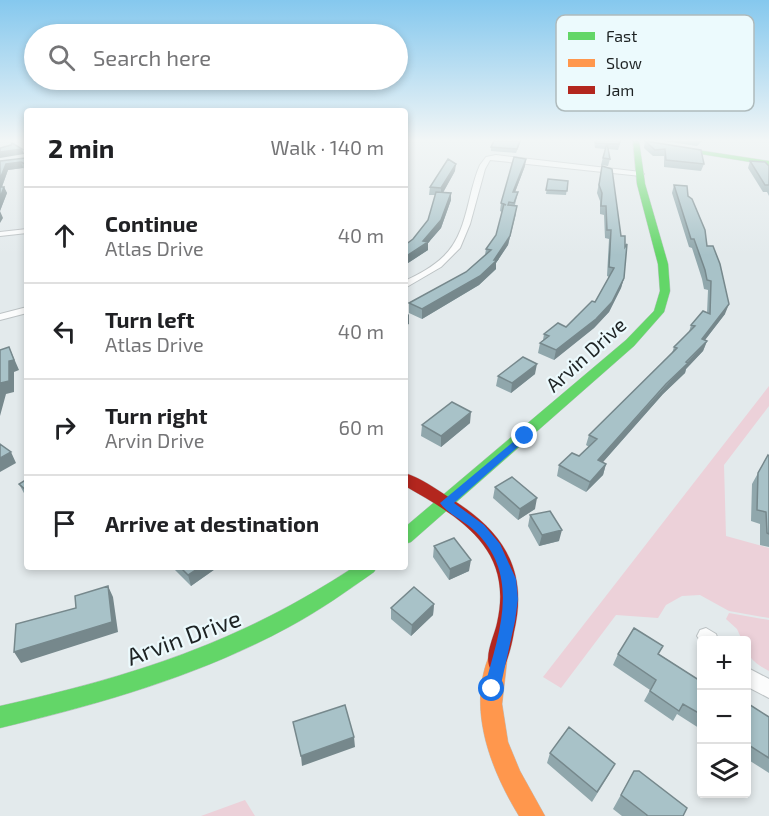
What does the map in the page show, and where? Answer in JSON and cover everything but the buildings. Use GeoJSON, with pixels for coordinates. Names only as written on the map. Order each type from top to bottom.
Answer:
{"type":"FeatureCollection","features":[{"type":"Feature","properties":{"kind":"street"},"geometry":{"type":"LineString","coordinates":[[408,283],[442,263],[458,248],[478,179]]}},
{"type":"Feature","properties":{"kind":"street","name":"Arvin Drive"},"geometry":{"type":"LineString","coordinates":[[408,535],[630,343],[659,312],[664,291],[663,264],[641,179]]}},
{"type":"Feature","properties":{"kind":"street"},"geometry":{"type":"LineString","coordinates":[[0,234],[24,231]]}},
{"type":"Feature","properties":{"kind":"street"},"geometry":{"type":"LineString","coordinates":[[0,317],[24,311]]}},
{"type":"Feature","properties":{"kind":"street"},"geometry":{"type":"LineString","coordinates":[[408,480],[446,503],[480,528],[495,547],[509,579],[510,610],[492,689],[492,716],[502,760],[517,791],[533,816]]}},
{"type":"Feature","properties":{"kind":"street","name":"Arvin Drive"},"geometry":{"type":"LineString","coordinates":[[0,717],[72,700],[181,667],[236,645],[307,609],[364,570]]}},
{"type":"Feature","properties":{"kind":"street"},"geometry":{"type":"LineString","coordinates":[[751,678],[769,689]]}},
{"type":"Feature","properties":{"kind":"shaded area"},"geometry":{"type":"Polygon","coordinates":[[[769,386],[769,406],[724,465],[726,536],[769,548],[769,618],[729,611],[700,595],[682,596],[666,605],[658,618],[616,615],[561,688],[543,677],[769,386]]]}},
{"type":"Feature","properties":{"kind":"shaded area"},"geometry":{"type":"Polygon","coordinates":[[[729,613],[769,620],[769,671],[751,657],[751,636],[740,636],[737,629],[726,619],[729,613]]]}},
{"type":"Feature","properties":{"kind":"shaded area"},"geometry":{"type":"Polygon","coordinates":[[[245,800],[255,816],[201,816],[245,800]]]}},
{"type":"Feature","properties":{"kind":"traffic: fast"},"geometry":{"type":"LineString","coordinates":[[408,534],[630,343],[659,312],[665,291],[663,264],[640,179]]}},
{"type":"Feature","properties":{"kind":"traffic: fast"},"geometry":{"type":"LineString","coordinates":[[0,717],[109,689],[214,653],[293,615],[364,570]]}},
{"type":"Feature","properties":{"kind":"traffic: slow"},"geometry":{"type":"LineString","coordinates":[[497,661],[492,704],[497,742],[511,779],[533,816]]}},
{"type":"Feature","properties":{"kind":"traffic: jam"},"geometry":{"type":"LineString","coordinates":[[408,481],[456,509],[486,535],[498,550],[506,568],[510,588],[510,606],[497,661]]}},
{"type":"Feature","properties":{"kind":"route"},"geometry":{"type":"LineString","coordinates":[[492,689],[508,621],[511,599],[509,579],[502,559],[480,528],[446,503],[525,436]]}}]}
